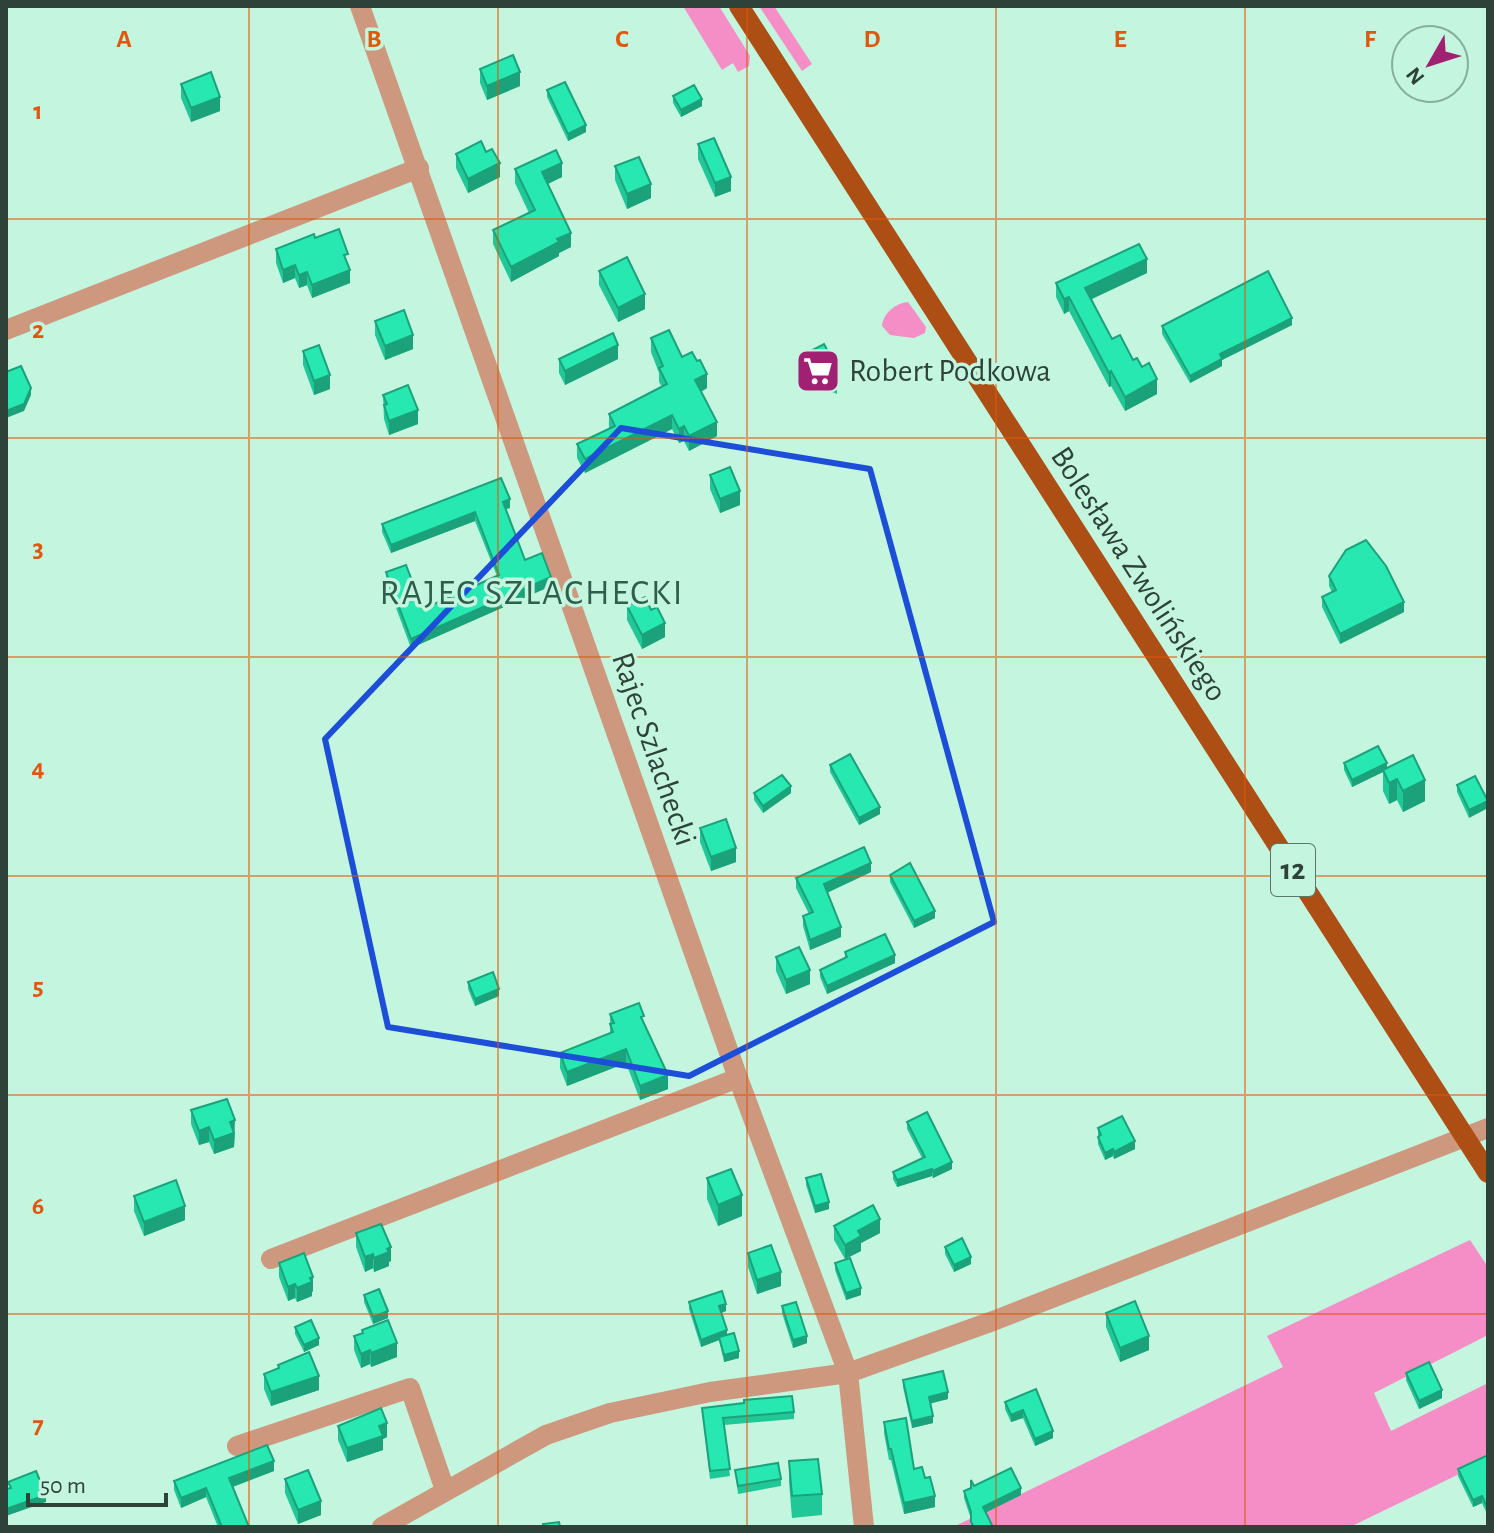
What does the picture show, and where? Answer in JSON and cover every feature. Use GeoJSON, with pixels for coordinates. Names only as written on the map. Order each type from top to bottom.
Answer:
{"type":"FeatureCollection","features":[{"type":"Feature","properties":{"kind":"main road","name":"Bolesława Zwolińskiego"},"geometry":{"type":"LineString","coordinates":[[739,6],[1488,1173]]}},
{"type":"Feature","properties":{"kind":"street","name":"Rajec Szlachecki"},"geometry":{"type":"LineString","coordinates":[[360,6],[738,1078],[848,1373],[864,1527]]}},
{"type":"Feature","properties":{"kind":"street"},"geometry":{"type":"LineString","coordinates":[[6,330],[419,168]]}},
{"type":"Feature","properties":{"kind":"street"},"geometry":{"type":"LineString","coordinates":[[271,1259],[738,1078]]}},
{"type":"Feature","properties":{"kind":"street"},"geometry":{"type":"LineString","coordinates":[[382,1527],[546,1435],[610,1413],[710,1392],[848,1373],[993,1321],[1488,1128]]}},
{"type":"Feature","properties":{"kind":"street"},"geometry":{"type":"LineString","coordinates":[[237,1446],[410,1388],[445,1490]]}},
{"type":"Feature","properties":{"kind":"highlighted area"},"geometry":{"type":"Polygon","coordinates":[[[621,428],[870,469],[994,922],[689,1076],[388,1027],[325,739],[621,428]]]}},
{"type":"Feature","properties":{"kind":"shaded area"},"geometry":{"type":"Polygon","coordinates":[[[683,6],[719,6],[750,56],[749,66],[738,72],[733,63],[722,70],[683,6]]]}},
{"type":"Feature","properties":{"kind":"shaded area"},"geometry":{"type":"Polygon","coordinates":[[[759,6],[774,6],[812,64],[802,71],[759,6]]]}},
{"type":"Feature","properties":{"kind":"shaded area"},"geometry":{"type":"Polygon","coordinates":[[[908,302],[926,327],[925,333],[914,338],[890,335],[882,326],[885,317],[895,307],[908,302]]]}},
{"type":"Feature","properties":{"kind":"shaded area"},"geometry":{"type":"Polygon","coordinates":[[[1470,1240],[1488,1267],[1488,1335],[1374,1393],[1391,1431],[1488,1383],[1488,1460],[1350,1527],[953,1527],[1283,1367],[1267,1336],[1470,1240]]]}},
{"type":"Feature","properties":{"kind":"building"},"geometry":{"type":"Polygon","coordinates":[[[513,55],[520,72],[487,86],[480,69],[513,55]]]}},
{"type":"Feature","properties":{"kind":"building"},"geometry":{"type":"Polygon","coordinates":[[[211,72],[220,97],[191,108],[181,84],[211,72]]]}},
{"type":"Feature","properties":{"kind":"building"},"geometry":{"type":"Polygon","coordinates":[[[565,82],[586,125],[568,134],[547,90],[565,82]]]}},
{"type":"Feature","properties":{"kind":"building"},"geometry":{"type":"Polygon","coordinates":[[[694,85],[702,99],[681,110],[673,96],[694,85]]]}},
{"type":"Feature","properties":{"kind":"building"},"geometry":{"type":"Polygon","coordinates":[[[714,138],[731,177],[715,183],[698,144],[714,138]]]}},
{"type":"Feature","properties":{"kind":"building"},"geometry":{"type":"Polygon","coordinates":[[[481,141],[486,152],[492,149],[500,163],[468,179],[456,154],[481,141]]]}},
{"type":"Feature","properties":{"kind":"building"},"geometry":{"type":"Polygon","coordinates":[[[556,150],[562,163],[542,172],[571,233],[511,267],[493,230],[535,210],[515,169],[556,150]]]}},
{"type":"Feature","properties":{"kind":"building"},"geometry":{"type":"Polygon","coordinates":[[[639,157],[651,184],[627,194],[615,166],[639,157]]]}},
{"type":"Feature","properties":{"kind":"building"},"geometry":{"type":"Polygon","coordinates":[[[339,229],[350,270],[312,285],[307,272],[299,275],[295,265],[283,270],[276,249],[314,234],[315,238],[339,229]]]}},
{"type":"Feature","properties":{"kind":"building"},"geometry":{"type":"Polygon","coordinates":[[[1139,244],[1147,259],[1085,288],[1112,339],[1120,335],[1133,360],[1137,358],[1142,367],[1149,363],[1157,379],[1125,397],[1069,297],[1064,299],[1056,283],[1139,244]]]}},
{"type":"Feature","properties":{"kind":"building"},"geometry":{"type":"Polygon","coordinates":[[[627,257],[645,294],[618,308],[599,271],[627,257]]]}},
{"type":"Feature","properties":{"kind":"building"},"geometry":{"type":"Polygon","coordinates":[[[1268,271],[1292,318],[1220,354],[1222,359],[1190,376],[1162,326],[1268,271]]]}},
{"type":"Feature","properties":{"kind":"building"},"geometry":{"type":"Polygon","coordinates":[[[404,310],[413,335],[385,346],[375,321],[404,310]]]}},
{"type":"Feature","properties":{"kind":"building"},"geometry":{"type":"Polygon","coordinates":[[[669,330],[682,357],[692,352],[697,361],[700,360],[707,374],[695,380],[717,422],[689,436],[684,426],[679,429],[672,415],[585,459],[577,444],[615,426],[609,414],[667,384],[651,338],[669,330]]]}},
{"type":"Feature","properties":{"kind":"building"},"geometry":{"type":"Polygon","coordinates":[[[613,333],[618,345],[565,371],[559,359],[613,333]]]}},
{"type":"Feature","properties":{"kind":"building"},"geometry":{"type":"Polygon","coordinates":[[[824,344],[835,365],[837,381],[811,370],[803,355],[824,344]]]}},
{"type":"Feature","properties":{"kind":"building"},"geometry":{"type":"Polygon","coordinates":[[[319,345],[330,375],[314,381],[303,351],[319,345]]]}},
{"type":"Feature","properties":{"kind":"building"},"geometry":{"type":"Polygon","coordinates":[[[21,366],[31,388],[24,404],[6,411],[6,372],[21,366]]]}},
{"type":"Feature","properties":{"kind":"building"},"geometry":{"type":"Polygon","coordinates":[[[408,385],[418,410],[389,421],[383,395],[408,385]]]}},
{"type":"Feature","properties":{"kind":"building"},"geometry":{"type":"Polygon","coordinates":[[[730,467],[740,491],[720,499],[710,475],[730,467]]]}},
{"type":"Feature","properties":{"kind":"building"},"geometry":{"type":"Polygon","coordinates":[[[501,478],[510,499],[503,502],[525,560],[542,553],[551,577],[411,639],[386,572],[406,565],[423,609],[499,575],[475,512],[391,545],[382,524],[501,478]]]}},
{"type":"Feature","properties":{"kind":"building"},"geometry":{"type":"Polygon","coordinates":[[[1366,540],[1386,566],[1404,602],[1340,634],[1322,597],[1336,590],[1329,576],[1346,550],[1366,540]]]}},
{"type":"Feature","properties":{"kind":"building"},"geometry":{"type":"Polygon","coordinates":[[[645,597],[651,610],[657,607],[665,623],[642,635],[627,606],[645,597]]]}},
{"type":"Feature","properties":{"kind":"building"},"geometry":{"type":"Polygon","coordinates":[[[1378,746],[1387,763],[1352,780],[1344,763],[1378,746]]]}},
{"type":"Feature","properties":{"kind":"building"},"geometry":{"type":"Polygon","coordinates":[[[850,754],[880,807],[859,818],[830,765],[850,754]]]}},
{"type":"Feature","properties":{"kind":"building"},"geometry":{"type":"Polygon","coordinates":[[[1413,755],[1425,780],[1403,791],[1397,779],[1389,783],[1383,770],[1413,755]]]}},
{"type":"Feature","properties":{"kind":"building"},"geometry":{"type":"Polygon","coordinates":[[[782,775],[791,786],[763,806],[754,793],[782,775]]]}},
{"type":"Feature","properties":{"kind":"building"},"geometry":{"type":"Polygon","coordinates":[[[1475,776],[1488,801],[1469,810],[1457,785],[1475,776]]]}},
{"type":"Feature","properties":{"kind":"building"},"geometry":{"type":"Polygon","coordinates":[[[726,819],[736,848],[711,857],[700,828],[726,819]]]}},
{"type":"Feature","properties":{"kind":"building"},"geometry":{"type":"Polygon","coordinates":[[[864,847],[871,863],[824,884],[841,927],[810,940],[803,916],[813,912],[796,878],[864,847]]]}},
{"type":"Feature","properties":{"kind":"building"},"geometry":{"type":"Polygon","coordinates":[[[910,863],[935,911],[914,921],[890,875],[910,863]]]}},
{"type":"Feature","properties":{"kind":"building"},"geometry":{"type":"Polygon","coordinates":[[[885,934],[895,955],[827,986],[820,970],[847,957],[845,952],[885,934]]]}},
{"type":"Feature","properties":{"kind":"building"},"geometry":{"type":"Polygon","coordinates":[[[799,947],[810,970],[786,980],[776,957],[799,947]]]}},
{"type":"Feature","properties":{"kind":"building"},"geometry":{"type":"Polygon","coordinates":[[[493,972],[499,989],[475,999],[468,982],[493,972]]]}},
{"type":"Feature","properties":{"kind":"building"},"geometry":{"type":"Polygon","coordinates":[[[639,1003],[644,1016],[641,1017],[668,1075],[640,1086],[626,1049],[567,1072],[560,1053],[613,1032],[610,1024],[614,1023],[610,1014],[639,1003]]]}},
{"type":"Feature","properties":{"kind":"building"},"geometry":{"type":"Polygon","coordinates":[[[227,1099],[235,1120],[230,1122],[234,1133],[214,1140],[209,1127],[199,1131],[191,1110],[227,1099]]]}},
{"type":"Feature","properties":{"kind":"building"},"geometry":{"type":"Polygon","coordinates":[[[927,1112],[952,1162],[933,1171],[897,1180],[893,1172],[925,1157],[907,1122],[927,1112]]]}},
{"type":"Feature","properties":{"kind":"building"},"geometry":{"type":"Polygon","coordinates":[[[1122,1116],[1135,1141],[1114,1152],[1113,1149],[1105,1153],[1098,1137],[1101,1135],[1098,1128],[1122,1116]]]}},
{"type":"Feature","properties":{"kind":"building"},"geometry":{"type":"Polygon","coordinates":[[[731,1169],[742,1195],[718,1205],[707,1178],[731,1169]]]}},
{"type":"Feature","properties":{"kind":"building"},"geometry":{"type":"Polygon","coordinates":[[[821,1174],[829,1202],[815,1206],[806,1178],[821,1174]]]}},
{"type":"Feature","properties":{"kind":"building"},"geometry":{"type":"Polygon","coordinates":[[[176,1180],[185,1206],[144,1222],[134,1196],[176,1180]]]}},
{"type":"Feature","properties":{"kind":"building"},"geometry":{"type":"Polygon","coordinates":[[[873,1205],[880,1219],[858,1231],[861,1236],[845,1245],[834,1226],[873,1205]]]}},
{"type":"Feature","properties":{"kind":"building"},"geometry":{"type":"Polygon","coordinates":[[[381,1224],[391,1247],[387,1249],[389,1252],[374,1258],[373,1254],[365,1257],[356,1233],[381,1224]]]}},
{"type":"Feature","properties":{"kind":"building"},"geometry":{"type":"Polygon","coordinates":[[[962,1238],[971,1257],[954,1265],[945,1247],[962,1238]]]}},
{"type":"Feature","properties":{"kind":"building"},"geometry":{"type":"Polygon","coordinates":[[[771,1245],[781,1272],[757,1280],[748,1253],[771,1245]]]}},
{"type":"Feature","properties":{"kind":"building"},"geometry":{"type":"Polygon","coordinates":[[[304,1253],[312,1282],[297,1288],[295,1284],[288,1287],[279,1263],[304,1253]]]}},
{"type":"Feature","properties":{"kind":"building"},"geometry":{"type":"Polygon","coordinates":[[[850,1258],[861,1288],[846,1293],[835,1263],[850,1258]]]}},
{"type":"Feature","properties":{"kind":"building"},"geometry":{"type":"Polygon","coordinates":[[[379,1289],[388,1311],[373,1317],[364,1295],[379,1289]]]}},
{"type":"Feature","properties":{"kind":"building"},"geometry":{"type":"Polygon","coordinates":[[[722,1291],[726,1304],[719,1306],[727,1330],[701,1340],[689,1302],[722,1291]]]}},
{"type":"Feature","properties":{"kind":"building"},"geometry":{"type":"Polygon","coordinates":[[[1135,1301],[1149,1336],[1120,1348],[1106,1313],[1135,1301]]]}},
{"type":"Feature","properties":{"kind":"building"},"geometry":{"type":"Polygon","coordinates":[[[796,1302],[807,1336],[793,1340],[782,1306],[796,1302]]]}},
{"type":"Feature","properties":{"kind":"building"},"geometry":{"type":"Polygon","coordinates":[[[311,1320],[319,1338],[304,1345],[295,1327],[311,1320]]]}},
{"type":"Feature","properties":{"kind":"building"},"geometry":{"type":"Polygon","coordinates":[[[388,1320],[397,1343],[361,1354],[354,1336],[388,1320]]]}},
{"type":"Feature","properties":{"kind":"building"},"geometry":{"type":"Polygon","coordinates":[[[734,1333],[739,1351],[724,1355],[719,1337],[734,1333]]]}},
{"type":"Feature","properties":{"kind":"building"},"geometry":{"type":"Polygon","coordinates":[[[309,1352],[319,1376],[271,1392],[264,1374],[309,1352]]]}},
{"type":"Feature","properties":{"kind":"building"},"geometry":{"type":"Polygon","coordinates":[[[1429,1362],[1442,1390],[1419,1401],[1406,1373],[1429,1362]]]}},
{"type":"Feature","properties":{"kind":"building"},"geometry":{"type":"Polygon","coordinates":[[[943,1371],[948,1392],[929,1397],[933,1416],[912,1421],[903,1380],[943,1371]]]}},
{"type":"Feature","properties":{"kind":"building"},"geometry":{"type":"Polygon","coordinates":[[[1036,1389],[1053,1431],[1035,1439],[1023,1410],[1011,1415],[1005,1402],[1036,1389]]]}},
{"type":"Feature","properties":{"kind":"building"},"geometry":{"type":"Polygon","coordinates":[[[792,1396],[794,1412],[723,1418],[730,1469],[710,1471],[702,1408],[792,1396]]]}},
{"type":"Feature","properties":{"kind":"building"},"geometry":{"type":"Polygon","coordinates":[[[381,1408],[387,1423],[379,1426],[383,1436],[347,1448],[338,1426],[381,1408]]]}},
{"type":"Feature","properties":{"kind":"building"},"geometry":{"type":"Polygon","coordinates":[[[906,1418],[914,1469],[922,1467],[925,1478],[930,1477],[935,1496],[904,1503],[884,1422],[906,1418]]]}},
{"type":"Feature","properties":{"kind":"building"},"geometry":{"type":"Polygon","coordinates":[[[267,1445],[274,1461],[229,1478],[249,1527],[222,1527],[206,1488],[181,1498],[174,1481],[267,1445]]]}},
{"type":"Feature","properties":{"kind":"building"},"geometry":{"type":"Polygon","coordinates":[[[1488,1455],[1488,1509],[1482,1496],[1473,1500],[1458,1469],[1488,1455]]]}},
{"type":"Feature","properties":{"kind":"building"},"geometry":{"type":"Polygon","coordinates":[[[818,1459],[822,1494],[792,1496],[789,1461],[818,1459]]]}},
{"type":"Feature","properties":{"kind":"building"},"geometry":{"type":"Polygon","coordinates":[[[778,1463],[781,1479],[738,1486],[735,1470],[778,1463]]]}},
{"type":"Feature","properties":{"kind":"building"},"geometry":{"type":"Polygon","coordinates":[[[1011,1468],[1021,1488],[983,1507],[993,1527],[974,1527],[964,1491],[971,1488],[971,1480],[974,1486],[1011,1468]]]}},
{"type":"Feature","properties":{"kind":"building"},"geometry":{"type":"Polygon","coordinates":[[[308,1470],[321,1501],[298,1510],[285,1479],[308,1470]]]}},
{"type":"Feature","properties":{"kind":"building"},"geometry":{"type":"Polygon","coordinates":[[[36,1471],[46,1495],[6,1509],[6,1489],[11,1488],[8,1482],[36,1471]]]}},
{"type":"Feature","properties":{"kind":"building"},"geometry":{"type":"Polygon","coordinates":[[[559,1522],[560,1527],[544,1527],[543,1524],[559,1522]]]}},
{"type":"Feature","properties":{"kind":"place","name":"Robert Podkowa"},"geometry":{"type":"Point","coordinates":[818,371]}},
{"type":"Feature","properties":{"kind":"district","name":"RAJEC SZLACHECKI"},"geometry":{"type":"Point","coordinates":[532,593]}}]}
